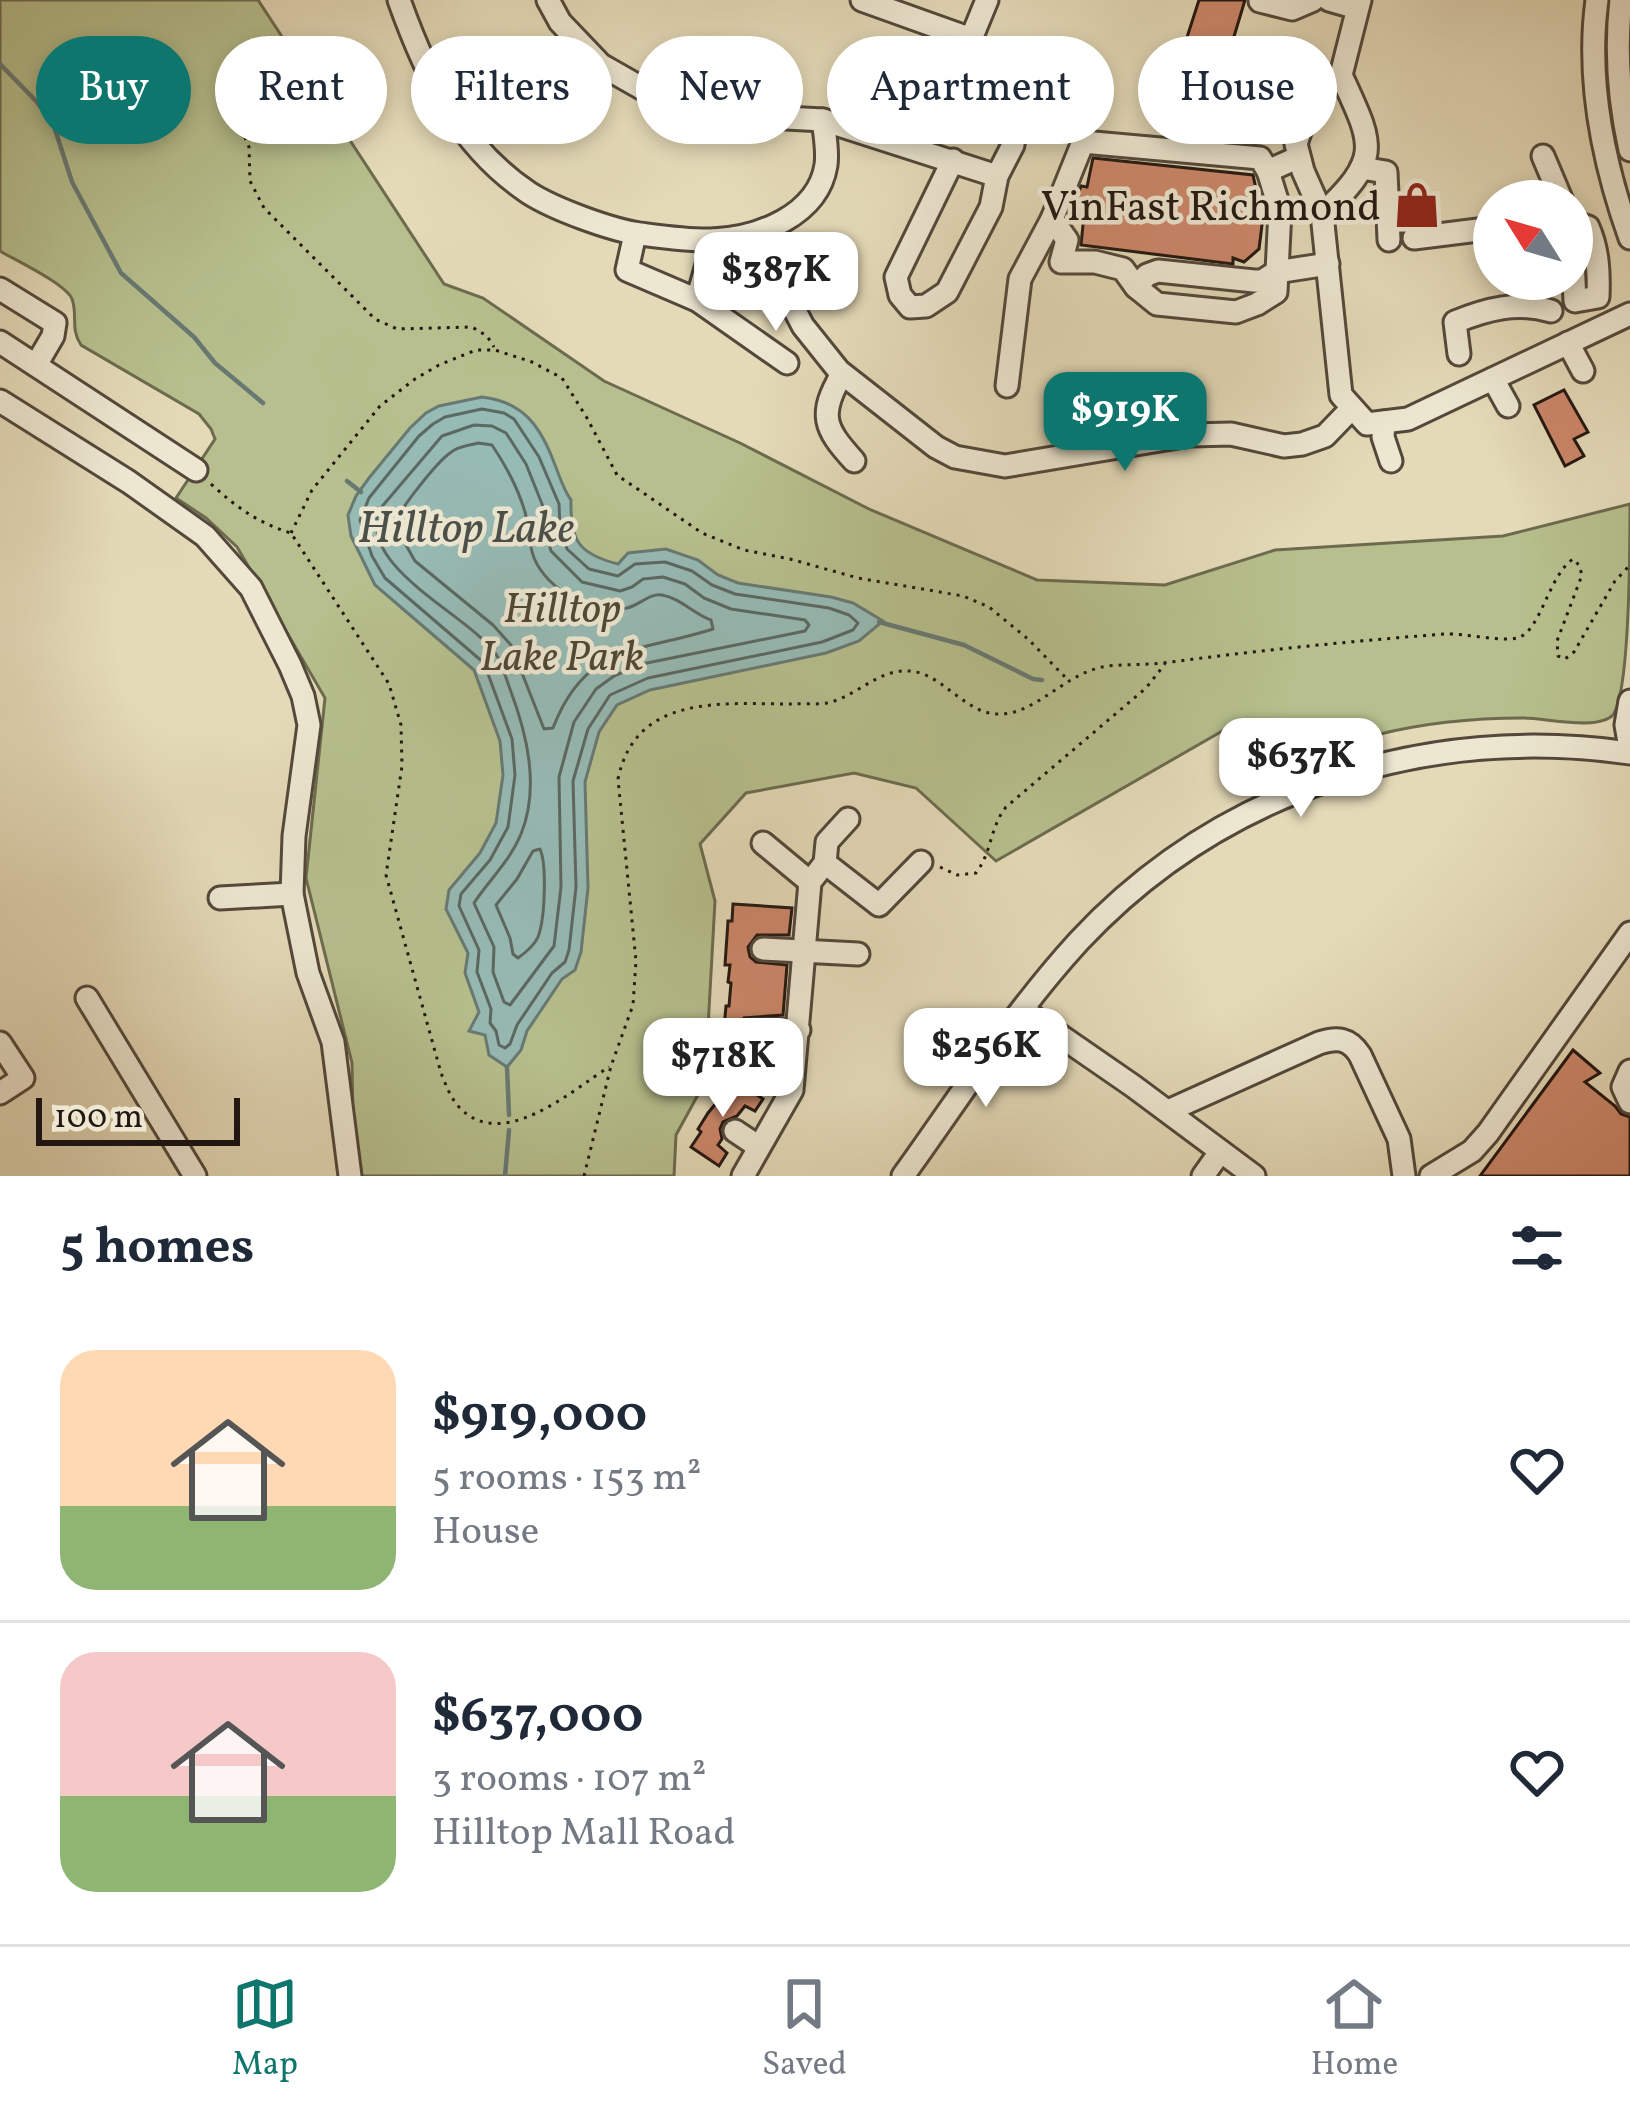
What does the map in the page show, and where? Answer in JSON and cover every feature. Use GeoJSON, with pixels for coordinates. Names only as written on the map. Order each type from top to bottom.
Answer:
{"type":"FeatureCollection","features":[{"type":"Feature","properties":{"kind":"street"},"geometry":{"type":"LineString","coordinates":[[399,0],[419,57],[453,120],[489,160],[531,194],[635,234],[714,240],[766,230],[793,217],[807,204],[826,168],[824,120]]}},
{"type":"Feature","properties":{"kind":"street"},"geometry":{"type":"LineString","coordinates":[[548,0],[560,22],[601,65],[666,102],[710,114],[824,120],[998,176]]}},
{"type":"Feature","properties":{"kind":"street"},"geometry":{"type":"LineString","coordinates":[[862,0],[963,36]]}},
{"type":"Feature","properties":{"kind":"street"},"geometry":{"type":"LineString","coordinates":[[972,36],[987,0]]}},
{"type":"Feature","properties":{"kind":"street"},"geometry":{"type":"LineString","coordinates":[[1260,1],[1292,9],[1313,0]]}},
{"type":"Feature","properties":{"kind":"street"},"geometry":{"type":"LineString","coordinates":[[1329,0],[1359,4],[1341,75],[1305,117],[1296,144],[1322,214],[1341,394],[1352,409],[1367,424],[1408,419],[1630,314]]}},
{"type":"Feature","properties":{"kind":"street"},"geometry":{"type":"LineString","coordinates":[[1597,0],[1593,26],[1598,125],[1630,238]]}},
{"type":"Feature","properties":{"kind":"street"},"geometry":{"type":"LineString","coordinates":[[1621,0],[1618,74],[1630,150]]}},
{"type":"Feature","properties":{"kind":"street"},"geometry":{"type":"LineString","coordinates":[[1322,214],[1346,191],[1368,146],[1341,75]]}},
{"type":"Feature","properties":{"kind":"street"},"geometry":{"type":"LineString","coordinates":[[1006,386],[1020,279],[1084,142],[1260,158],[1280,210],[1276,292],[1236,312],[1156,304],[1124,269],[1095,262],[1060,262],[1067,240],[1052,219]]}},
{"type":"Feature","properties":{"kind":"street"},"geometry":{"type":"LineString","coordinates":[[953,160],[896,277],[899,296],[910,307],[926,306],[946,292],[991,207],[998,176],[1013,144]]}},
{"type":"Feature","properties":{"kind":"street"},"geometry":{"type":"LineString","coordinates":[[1543,156],[1553,180]]}},
{"type":"Feature","properties":{"kind":"street"},"geometry":{"type":"LineString","coordinates":[[1268,171],[1299,157]]}},
{"type":"Feature","properties":{"kind":"street"},"geometry":{"type":"LineString","coordinates":[[1361,168],[1386,172],[1389,240]]}},
{"type":"Feature","properties":{"kind":"street"},"geometry":{"type":"LineString","coordinates":[[766,230],[781,284],[803,326],[842,374],[955,457],[1005,466],[1190,435],[1231,434],[1284,446],[1302,444],[1325,436],[1352,409]]}},
{"type":"Feature","properties":{"kind":"street"},"geometry":{"type":"LineString","coordinates":[[1414,238],[1473,231]]}},
{"type":"Feature","properties":{"kind":"street"},"geometry":{"type":"LineString","coordinates":[[635,234],[627,270],[698,300],[787,363]]}},
{"type":"Feature","properties":{"kind":"street"},"geometry":{"type":"LineString","coordinates":[[1593,237],[1600,273],[1598,297],[1593,298]]}},
{"type":"Feature","properties":{"kind":"street"},"geometry":{"type":"LineString","coordinates":[[698,300],[714,240]]}},
{"type":"Feature","properties":{"kind":"street"},"geometry":{"type":"LineString","coordinates":[[1136,287],[1159,271],[1262,281],[1276,272],[1328,264]]}},
{"type":"Feature","properties":{"kind":"street"},"geometry":{"type":"LineString","coordinates":[[0,289],[55,323],[53,336],[36,364]]}},
{"type":"Feature","properties":{"kind":"street"},"geometry":{"type":"LineString","coordinates":[[1459,353],[1455,322],[1485,310],[1530,304],[1551,310]]}},
{"type":"Feature","properties":{"kind":"street"},"geometry":{"type":"LineString","coordinates":[[0,342],[196,470]]}},
{"type":"Feature","properties":{"kind":"street"},"geometry":{"type":"LineString","coordinates":[[1568,343],[1583,371]]}},
{"type":"Feature","properties":{"kind":"street"},"geometry":{"type":"LineString","coordinates":[[842,374],[827,416],[829,430],[854,461]]}},
{"type":"Feature","properties":{"kind":"street"},"geometry":{"type":"LineString","coordinates":[[1493,379],[1508,406]]}},
{"type":"Feature","properties":{"kind":"street"},"geometry":{"type":"LineString","coordinates":[[0,401],[205,536],[250,588],[290,665],[309,725],[294,836],[292,894],[308,974],[333,1042],[350,1176]]}},
{"type":"Feature","properties":{"kind":"street"},"geometry":{"type":"LineString","coordinates":[[1384,422],[1391,461]]}},
{"type":"Feature","properties":{"kind":"street"},"geometry":{"type":"LineString","coordinates":[[903,1176],[1023,1010],[1080,941],[1130,892],[1185,852],[1273,801],[1352,772],[1452,750],[1546,745],[1630,750],[1626,725],[1630,701]]}},
{"type":"Feature","properties":{"kind":"street"},"geometry":{"type":"LineString","coordinates":[[743,1176],[792,1090],[810,882],[825,863],[827,842],[848,818]]}},
{"type":"Feature","properties":{"kind":"street"},"geometry":{"type":"LineString","coordinates":[[763,843],[810,882]]}},
{"type":"Feature","properties":{"kind":"street"},"geometry":{"type":"LineString","coordinates":[[825,863],[880,904],[921,862]]}},
{"type":"Feature","properties":{"kind":"street"},"geometry":{"type":"LineString","coordinates":[[220,898],[292,894]]}},
{"type":"Feature","properties":{"kind":"street"},"geometry":{"type":"LineString","coordinates":[[1430,1176],[1472,1151],[1488,1133],[1630,934]]}},
{"type":"Feature","properties":{"kind":"street"},"geometry":{"type":"LineString","coordinates":[[763,949],[858,954]]}},
{"type":"Feature","properties":{"kind":"street"},"geometry":{"type":"LineString","coordinates":[[87,998],[195,1176]]}},
{"type":"Feature","properties":{"kind":"street"},"geometry":{"type":"LineString","coordinates":[[1023,1010],[1254,1176]]}},
{"type":"Feature","properties":{"kind":"street"},"geometry":{"type":"LineString","coordinates":[[751,1031],[799,1030]]}},
{"type":"Feature","properties":{"kind":"street"},"geometry":{"type":"LineString","coordinates":[[1168,1111],[1319,1043],[1342,1040],[1360,1054],[1399,1139],[1404,1176]]}},
{"type":"Feature","properties":{"kind":"street"},"geometry":{"type":"LineString","coordinates":[[0,1043],[23,1078],[0,1093]]}},
{"type":"Feature","properties":{"kind":"street"},"geometry":{"type":"LineString","coordinates":[[1630,1071],[1623,1087],[1630,1102]]}},
{"type":"Feature","properties":{"kind":"street"},"geometry":{"type":"LineString","coordinates":[[736,1131],[759,1147]]}},
{"type":"Feature","properties":{"kind":"street"},"geometry":{"type":"LineString","coordinates":[[1203,1176],[1220,1152]]}},
{"type":"Feature","properties":{"kind":"path"},"geometry":{"type":"LineString","coordinates":[[248,144],[250,181],[264,208],[375,319],[397,329],[472,328],[487,336],[495,350]]}},
{"type":"Feature","properties":{"kind":"path"},"geometry":{"type":"LineString","coordinates":[[291,533],[312,490],[380,406],[439,365],[476,350],[495,350],[562,378],[616,475],[702,533],[744,550],[858,578],[963,596],[989,607],[1068,680]]}},
{"type":"Feature","properties":{"kind":"path"},"geometry":{"type":"LineString","coordinates":[[196,470],[235,506],[264,525],[291,533],[389,684],[401,725],[401,766],[386,874],[451,1096],[462,1110],[483,1122],[513,1122],[538,1114],[611,1066]]}},
{"type":"Feature","properties":{"kind":"path"},"geometry":{"type":"LineString","coordinates":[[584,1176],[611,1066],[633,1005],[636,961],[618,779],[622,760],[651,723],[680,709],[714,704],[828,703],[895,670],[921,673],[983,711],[1001,714],[1027,706],[1077,674],[1105,667],[1451,633],[1516,638],[1531,630],[1554,578],[1573,559],[1582,575],[1557,641],[1558,656],[1565,659],[1630,565]]}},
{"type":"Feature","properties":{"kind":"path"},"geometry":{"type":"LineString","coordinates":[[921,862],[957,875],[976,873],[990,848],[996,819],[1006,807],[1146,688],[1166,663]]}},
{"type":"Feature","properties":{"kind":"green space","name":"Hilltop Lake Park"},"geometry":{"type":"Polygon","coordinates":[[[0,0],[258,0],[282,36],[215,36],[215,144],[352,144],[444,284],[483,298],[604,381],[871,510],[1037,580],[1165,585],[1275,550],[1503,536],[1630,504],[1626,648],[1619,701],[1613,715],[1596,722],[1523,718],[1430,724],[1287,763],[1238,722],[996,861],[916,788],[854,773],[746,793],[700,844],[715,901],[705,1082],[676,1135],[674,1176],[354,1176],[352,1063],[306,878],[325,698],[237,547],[176,498],[215,439],[211,429],[199,414],[81,345],[68,293],[0,251],[0,0]]]}},
{"type":"Feature","properties":{"kind":"water","name":"Hilltop Lake"},"geometry":{"type":"Polygon","coordinates":[[[482,397],[509,404],[537,428],[571,500],[572,525],[585,550],[618,564],[628,553],[666,549],[698,560],[738,583],[831,597],[853,603],[883,621],[859,641],[826,653],[650,690],[617,705],[599,732],[585,782],[588,888],[581,952],[575,970],[562,979],[507,1067],[489,1055],[485,1035],[469,1031],[479,1012],[465,973],[468,953],[446,909],[449,890],[480,853],[496,823],[503,775],[500,741],[474,670],[375,585],[351,536],[348,515],[369,478],[426,413],[482,397]]]}},
{"type":"Feature","properties":{"kind":"building"},"geometry":{"type":"Polygon","coordinates":[[[1199,0],[1245,0],[1234,36],[1187,36],[1199,0]]]}},
{"type":"Feature","properties":{"kind":"building"},"geometry":{"type":"Polygon","coordinates":[[[1093,158],[1253,175],[1264,209],[1259,249],[1244,262],[1233,258],[1233,264],[1081,245],[1084,215],[1070,214],[1081,186],[1087,187],[1093,158]]]}},
{"type":"Feature","properties":{"kind":"building"},"geometry":{"type":"Polygon","coordinates":[[[1564,390],[1588,432],[1574,439],[1584,456],[1565,466],[1534,405],[1564,390]]]}},
{"type":"Feature","properties":{"kind":"building"},"geometry":{"type":"Polygon","coordinates":[[[733,904],[792,908],[789,935],[757,935],[748,947],[756,962],[787,965],[783,1015],[744,1018],[736,1030],[745,1045],[781,1045],[777,1071],[725,1068],[726,1050],[722,1050],[731,983],[730,965],[725,965],[733,904]]]}},
{"type":"Feature","properties":{"kind":"building"},"geometry":{"type":"Polygon","coordinates":[[[1573,1050],[1600,1073],[1585,1082],[1630,1117],[1630,1176],[1480,1176],[1573,1050]]]}},
{"type":"Feature","properties":{"kind":"building"},"geometry":{"type":"Polygon","coordinates":[[[735,1080],[763,1099],[755,1111],[745,1106],[723,1122],[718,1145],[727,1153],[719,1166],[691,1147],[708,1113],[735,1080]]]}},
{"type":"Feature","properties":{"kind":"waterway"},"geometry":{"type":"LineString","coordinates":[[0,64],[53,123],[72,182],[121,273],[263,403]]}},
{"type":"Feature","properties":{"kind":"waterway"},"geometry":{"type":"LineString","coordinates":[[347,481],[361,492]]}},
{"type":"Feature","properties":{"kind":"waterway"},"geometry":{"type":"LineString","coordinates":[[879,622],[964,645],[1042,680]]}},
{"type":"Feature","properties":{"kind":"waterway"},"geometry":{"type":"LineString","coordinates":[[507,1067],[509,1115]]}},
{"type":"Feature","properties":{"kind":"waterway"},"geometry":{"type":"LineString","coordinates":[[505,1176],[509,1130]]}},
{"type":"Feature","properties":{"kind":"place","name":"VinFast Richmond"},"geometry":{"type":"Point","coordinates":[1417,205]}}]}
